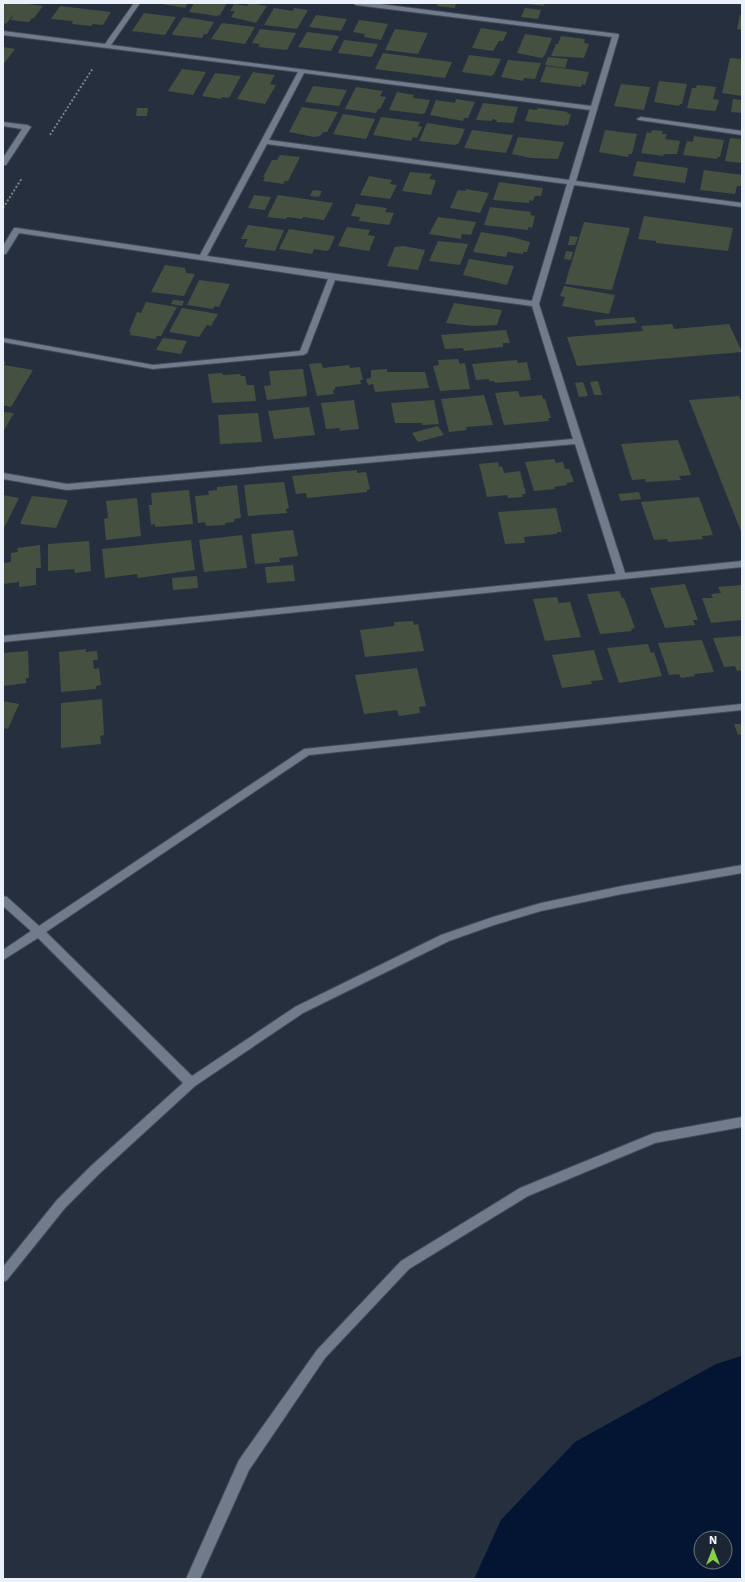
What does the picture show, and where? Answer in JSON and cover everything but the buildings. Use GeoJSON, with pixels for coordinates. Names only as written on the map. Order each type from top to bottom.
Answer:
{"type":"FeatureCollection","features":[{"type":"Feature","properties":{"kind":"street"},"geometry":{"type":"LineString","coordinates":[[107,46],[137,3]]}},
{"type":"Feature","properties":{"kind":"street"},"geometry":{"type":"LineString","coordinates":[[356,3],[616,35],[536,304],[621,576]]}},
{"type":"Feature","properties":{"kind":"street"},"geometry":{"type":"LineString","coordinates":[[3,33],[594,108]]}},
{"type":"Feature","properties":{"kind":"street"},"geometry":{"type":"LineString","coordinates":[[203,257],[266,142],[302,71]]}},
{"type":"Feature","properties":{"kind":"street"},"geometry":{"type":"LineString","coordinates":[[641,119],[742,133]]}},
{"type":"Feature","properties":{"kind":"street"},"geometry":{"type":"LineString","coordinates":[[3,124],[27,127],[3,163]]}},
{"type":"Feature","properties":{"kind":"street"},"geometry":{"type":"LineString","coordinates":[[266,142],[742,205]]}},
{"type":"Feature","properties":{"kind":"street"},"geometry":{"type":"LineString","coordinates":[[3,252],[17,230],[332,277],[536,304]]}},
{"type":"Feature","properties":{"kind":"street"},"geometry":{"type":"LineString","coordinates":[[3,340],[153,367],[303,353],[332,277]]}},
{"type":"Feature","properties":{"kind":"street"},"geometry":{"type":"LineString","coordinates":[[3,476],[67,487],[578,441]]}},
{"type":"Feature","properties":{"kind":"street"},"geometry":{"type":"LineString","coordinates":[[3,639],[742,564]]}},
{"type":"Feature","properties":{"kind":"street"},"geometry":{"type":"LineString","coordinates":[[3,956],[38,931],[307,752],[742,707]]}},
{"type":"Feature","properties":{"kind":"street"},"geometry":{"type":"LineString","coordinates":[[3,1276],[61,1204],[95,1170],[191,1083],[299,1010],[445,938],[541,907],[622,890],[742,868]]}},
{"type":"Feature","properties":{"kind":"street"},"geometry":{"type":"LineString","coordinates":[[3,900],[38,931],[191,1083]]}},
{"type":"Feature","properties":{"kind":"street"},"geometry":{"type":"LineString","coordinates":[[193,1579],[244,1465],[321,1354],[405,1265],[524,1192],[654,1138],[742,1122]]}},
{"type":"Feature","properties":{"kind":"path"},"geometry":{"type":"LineString","coordinates":[[46,141],[107,46]]}},
{"type":"Feature","properties":{"kind":"path"},"geometry":{"type":"LineString","coordinates":[[3,208],[25,174]]}},
{"type":"Feature","properties":{"kind":"water"},"geometry":{"type":"Polygon","coordinates":[[[742,1356],[742,1579],[474,1579],[501,1520],[575,1442],[716,1364],[742,1356]]]}}]}
